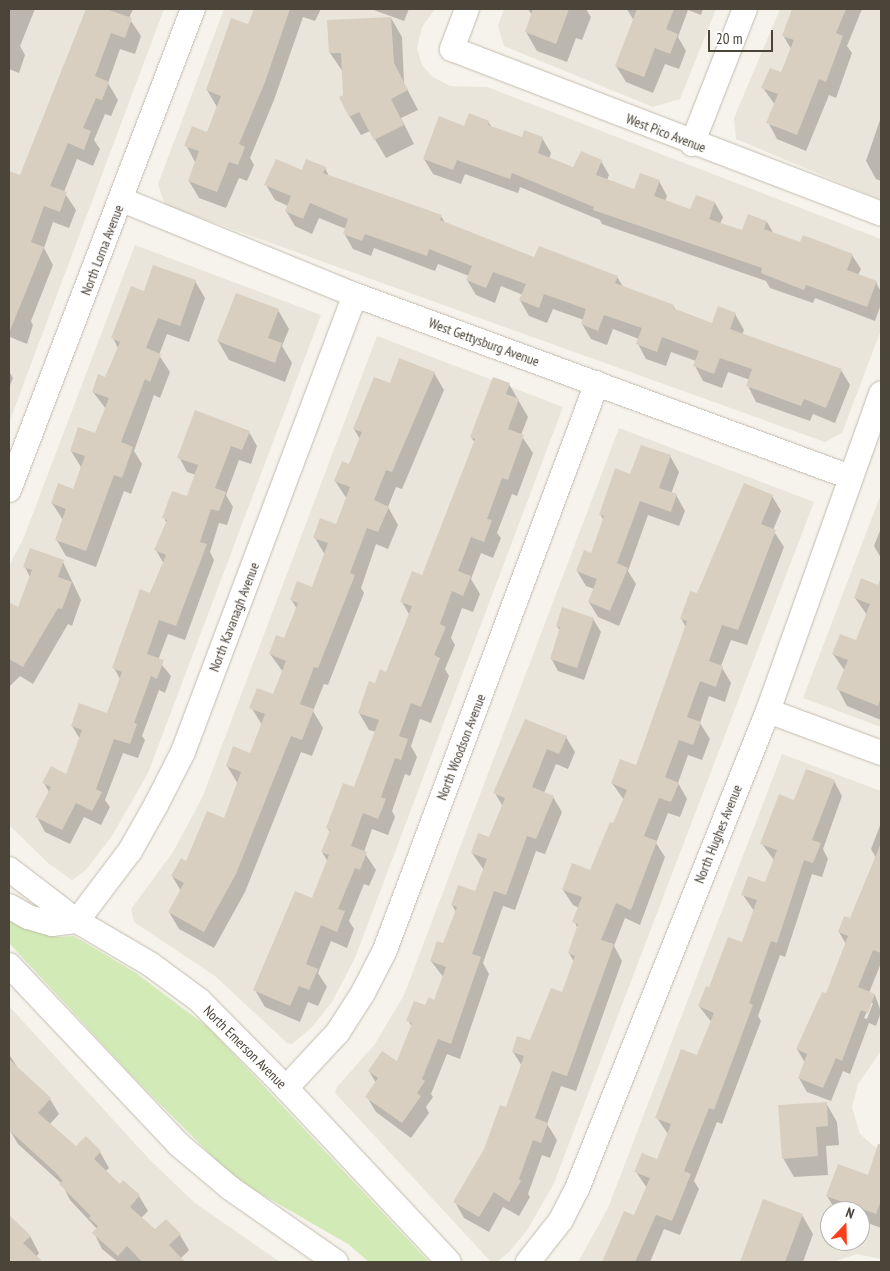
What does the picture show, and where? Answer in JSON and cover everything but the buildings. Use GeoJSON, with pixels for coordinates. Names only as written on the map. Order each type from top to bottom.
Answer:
{"type":"FeatureCollection","features":[{"type":"Feature","properties":{"kind":"street","name":"North Lorna Avenue"},"geometry":{"type":"LineString","coordinates":[[9,490],[122,200],[193,9]]}},
{"type":"Feature","properties":{"kind":"street","name":"West Pico Avenue"},"geometry":{"type":"LineString","coordinates":[[467,9],[452,49],[692,144],[881,214]]}},
{"type":"Feature","properties":{"kind":"street"},"geometry":{"type":"LineString","coordinates":[[692,144],[745,9]]}},
{"type":"Feature","properties":{"kind":"street","name":"West Gettysburg Avenue"},"geometry":{"type":"LineString","coordinates":[[122,200],[355,295],[850,477]]}},
{"type":"Feature","properties":{"kind":"street","name":"North Kavanagh Avenue"},"geometry":{"type":"LineString","coordinates":[[76,922],[130,851],[182,752],[355,295]]}},
{"type":"Feature","properties":{"kind":"street","name":"North Woodson Avenue"},"geometry":{"type":"LineString","coordinates":[[286,1088],[338,1032],[363,994],[385,950],[597,383]]}},
{"type":"Feature","properties":{"kind":"street","name":"North Hughes Avenue"},"geometry":{"type":"LineString","coordinates":[[528,1262],[561,1220],[577,1189],[768,711],[881,393]]}},
{"type":"Feature","properties":{"kind":"street"},"geometry":{"type":"LineString","coordinates":[[768,711],[881,753]]}},
{"type":"Feature","properties":{"kind":"street","name":"North Emerson Avenue"},"geometry":{"type":"LineString","coordinates":[[9,869],[76,922],[150,964],[199,1000],[286,1088],[449,1262]]}},
{"type":"Feature","properties":{"kind":"street"},"geometry":{"type":"LineString","coordinates":[[9,906],[28,917],[52,924],[76,922]]}},
{"type":"Feature","properties":{"kind":"street"},"geometry":{"type":"LineString","coordinates":[[9,965],[178,1144],[230,1188],[336,1262]]}},
{"type":"Feature","properties":{"kind":"shaded area"},"geometry":{"type":"Polygon","coordinates":[[[9,9],[164,9],[9,423],[9,9]]]}},
{"type":"Feature","properties":{"kind":"shaded area"},"geometry":{"type":"Polygon","coordinates":[[[224,9],[435,9],[422,27],[417,48],[422,65],[433,77],[450,86],[487,87],[881,239],[881,330],[842,433],[825,442],[165,205],[158,184],[224,9]]]}},
{"type":"Feature","properties":{"kind":"shaded area"},"geometry":{"type":"Polygon","coordinates":[[[504,9],[716,9],[680,99],[653,107],[504,46],[498,26],[504,9]]]}},
{"type":"Feature","properties":{"kind":"shaded area"},"geometry":{"type":"Polygon","coordinates":[[[780,9],[881,9],[881,200],[736,139],[734,118],[780,9]]]}},
{"type":"Feature","properties":{"kind":"shaded area"},"geometry":{"type":"Polygon","coordinates":[[[135,245],[321,315],[148,773],[112,836],[85,871],[72,880],[48,863],[9,825],[9,566],[24,537],[135,245]]]}},
{"type":"Feature","properties":{"kind":"shaded area"},"geometry":{"type":"Polygon","coordinates":[[[377,336],[563,407],[355,958],[332,1002],[312,1027],[292,1044],[287,1043],[215,976],[134,922],[131,909],[173,852],[202,798],[377,336]]]}},
{"type":"Feature","properties":{"kind":"shaded area"},"geometry":{"type":"Polygon","coordinates":[[[619,428],[814,502],[554,1183],[528,1229],[509,1252],[497,1262],[491,1262],[335,1093],[337,1087],[375,1044],[404,995],[619,428]]]}},
{"type":"Feature","properties":{"kind":"shaded area"},"geometry":{"type":"Polygon","coordinates":[[[881,494],[881,727],[803,698],[881,494]]]}},
{"type":"Feature","properties":{"kind":"shaded area"},"geometry":{"type":"Polygon","coordinates":[[[782,754],[881,791],[881,1051],[858,1084],[852,1107],[860,1134],[881,1152],[881,1259],[857,1254],[833,1262],[578,1262],[608,1208],[782,754]]]}},
{"type":"Feature","properties":{"kind":"shaded area"},"geometry":{"type":"Polygon","coordinates":[[[9,1006],[151,1161],[195,1203],[280,1262],[9,1262],[9,1006]]]}},
{"type":"Feature","properties":{"kind":"green space"},"geometry":{"type":"Polygon","coordinates":[[[9,915],[42,934],[58,937],[74,936],[136,973],[209,1028],[429,1262],[369,1262],[348,1244],[256,1191],[224,1168],[133,1077],[9,943],[9,915]]]}}]}
